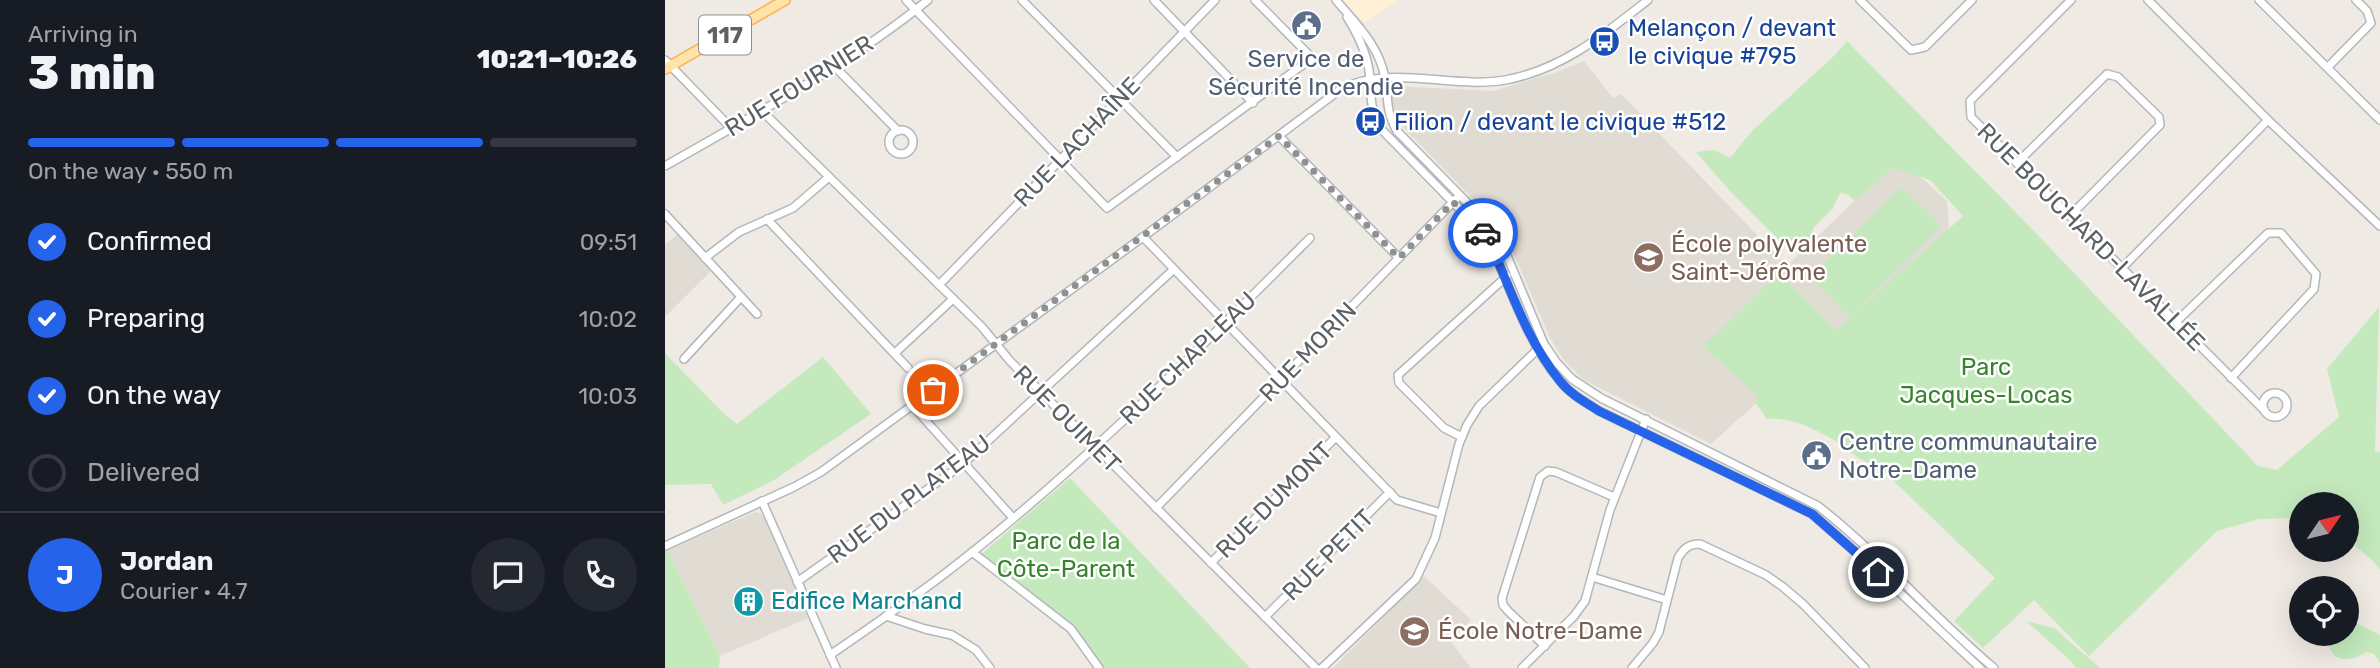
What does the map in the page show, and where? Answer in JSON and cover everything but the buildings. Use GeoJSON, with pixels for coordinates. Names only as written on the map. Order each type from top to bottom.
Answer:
{"type":"FeatureCollection","features":[{"type":"Feature","properties":{"kind":"main road","name":"117"},"geometry":{"type":"LineString","coordinates":[[667,65],[785,0]]}},
{"type":"Feature","properties":{"kind":"street"},"geometry":{"type":"LineString","coordinates":[[906,0],[1107,208],[1313,58],[1255,0]]}},
{"type":"Feature","properties":{"kind":"street","name":"RUE FOURNIER"},"geometry":{"type":"LineString","coordinates":[[665,166],[834,66],[901,22],[928,0]]}},
{"type":"Feature","properties":{"kind":"street"},"geometry":{"type":"LineString","coordinates":[[1022,0],[1177,157]]}},
{"type":"Feature","properties":{"kind":"street"},"geometry":{"type":"LineString","coordinates":[[1154,0],[1253,103]]}},
{"type":"Feature","properties":{"kind":"street","name":"RUE LACHAÎNE"},"geometry":{"type":"LineString","coordinates":[[939,285],[1215,0]]}},
{"type":"Feature","properties":{"kind":"street"},"geometry":{"type":"LineString","coordinates":[[665,546],[821,471],[1341,89],[1353,83],[1385,78],[1487,82],[1511,79],[1560,62],[1587,47],[1648,0]]}},
{"type":"Feature","properties":{"kind":"street"},"geometry":{"type":"LineString","coordinates":[[1864,1],[1912,50],[1925,47],[1972,0]]}},
{"type":"Feature","properties":{"kind":"street","name":"RUE BOUCHARD-LAVALLÉE"},"geometry":{"type":"LineString","coordinates":[[2071,0],[1971,101],[1971,117],[2264,410]]}},
{"type":"Feature","properties":{"kind":"street"},"geometry":{"type":"LineString","coordinates":[[2148,0],[2268,120],[2380,226]]}},
{"type":"Feature","properties":{"kind":"street"},"geometry":{"type":"LineString","coordinates":[[2259,0],[2380,120]]}},
{"type":"Feature","properties":{"kind":"street"},"geometry":{"type":"LineString","coordinates":[[2328,67],[2371,23],[2367,11],[2356,0]]}},
{"type":"Feature","properties":{"kind":"street"},"geometry":{"type":"LineString","coordinates":[[1338,2],[1370,41],[1378,56],[1385,78],[1386,105],[1397,131],[1484,234],[1561,382],[1579,399],[1812,514],[1878,572],[1975,666],[1982,657]]}},
{"type":"Feature","properties":{"kind":"street"},"geometry":{"type":"LineString","coordinates":[[1338,2],[1362,46],[1369,68],[1369,100],[1373,115],[1382,130],[1500,239],[1541,347],[1586,390],[1818,506],[1887,564],[1994,668]]}},
{"type":"Feature","properties":{"kind":"street"},"geometry":{"type":"LineString","coordinates":[[667,65],[731,128]]}},
{"type":"Feature","properties":{"kind":"street"},"geometry":{"type":"LineString","coordinates":[[834,66],[898,131]]}},
{"type":"Feature","properties":{"kind":"street"},"geometry":{"type":"LineString","coordinates":[[2017,163],[2107,74],[2118,77],[2159,117],[2160,125],[2070,216]]}},
{"type":"Feature","properties":{"kind":"street","name":"RUE OUIMET"},"geometry":{"type":"LineString","coordinates":[[761,110],[953,299],[1041,393],[1316,668]]}},
{"type":"Feature","properties":{"kind":"street"},"geometry":{"type":"LineString","coordinates":[[2122,268],[2268,120]]}},
{"type":"Feature","properties":{"kind":"street"},"geometry":{"type":"LineString","coordinates":[[1279,136],[1399,258]]}},
{"type":"Feature","properties":{"kind":"street"},"geometry":{"type":"LineString","coordinates":[[705,258],[739,232],[793,208],[829,177]]}},
{"type":"Feature","properties":{"kind":"street","name":"RUE MORIN"},"geometry":{"type":"LineString","coordinates":[[1156,508],[1456,199]]}},
{"type":"Feature","properties":{"kind":"street"},"geometry":{"type":"LineString","coordinates":[[665,214],[757,314]]}},
{"type":"Feature","properties":{"kind":"street"},"geometry":{"type":"LineString","coordinates":[[767,219],[908,368]]}},
{"type":"Feature","properties":{"kind":"street"},"geometry":{"type":"LineString","coordinates":[[2176,322],[2268,233],[2281,233],[2316,274],[2314,289],[2231,378]]}},
{"type":"Feature","properties":{"kind":"street"},"geometry":{"type":"LineString","coordinates":[[1143,237],[1398,500],[1441,513]]}},
{"type":"Feature","properties":{"kind":"street","name":"RUE CHAPLEAU"},"geometry":{"type":"LineString","coordinates":[[831,655],[972,552],[1095,447],[1310,238]]}},
{"type":"Feature","properties":{"kind":"street","name":"RUE DU PLATEAU"},"geometry":{"type":"LineString","coordinates":[[797,582],[963,464],[1173,270]]}},
{"type":"Feature","properties":{"kind":"street"},"geometry":{"type":"LineString","coordinates":[[1462,437],[1444,428],[1399,383],[1398,374],[1514,271]]}},
{"type":"Feature","properties":{"kind":"street"},"geometry":{"type":"LineString","coordinates":[[684,359],[741,296]]}},
{"type":"Feature","properties":{"kind":"street"},"geometry":{"type":"LineString","coordinates":[[895,353],[953,299]]}},
{"type":"Feature","properties":{"kind":"street"},"geometry":{"type":"LineString","coordinates":[[1322,668],[1416,579],[1435,538],[1462,437],[1479,406],[1541,347]]}},
{"type":"Feature","properties":{"kind":"street"},"geometry":{"type":"LineString","coordinates":[[1579,399],[1586,390]]}},
{"type":"Feature","properties":{"kind":"street"},"geometry":{"type":"LineString","coordinates":[[912,405],[1013,518]]}},
{"type":"Feature","properties":{"kind":"street"},"geometry":{"type":"LineString","coordinates":[[1522,668],[1574,616],[1585,601],[1614,497],[1646,419]]}},
{"type":"Feature","properties":{"kind":"street","name":"RUE DUMONT"},"geometry":{"type":"LineString","coordinates":[[1212,564],[1336,437]]}},
{"type":"Feature","properties":{"kind":"street"},"geometry":{"type":"LineString","coordinates":[[1545,646],[1508,611],[1503,605],[1502,597],[1540,477],[1548,471],[1556,472],[1614,497]]}},
{"type":"Feature","properties":{"kind":"street","name":"RUE PETIT"},"geometry":{"type":"LineString","coordinates":[[1265,617],[1390,492]]}},
{"type":"Feature","properties":{"kind":"street"},"geometry":{"type":"LineString","coordinates":[[762,501],[836,668]]}},
{"type":"Feature","properties":{"kind":"street"},"geometry":{"type":"LineString","coordinates":[[1812,514],[1818,506]]}},
{"type":"Feature","properties":{"kind":"street"},"geometry":{"type":"LineString","coordinates":[[1632,668],[1653,643],[1678,558],[1691,544],[1707,546],[1766,575],[1783,587],[1803,604],[1861,667]]}},
{"type":"Feature","properties":{"kind":"street"},"geometry":{"type":"LineString","coordinates":[[972,552],[1071,629],[1099,668]]}},
{"type":"Feature","properties":{"kind":"street"},"geometry":{"type":"LineString","coordinates":[[1592,577],[1667,600]]}},
{"type":"Feature","properties":{"kind":"street"},"geometry":{"type":"LineString","coordinates":[[886,616],[952,635],[976,650],[990,668]]}},
{"type":"Feature","properties":{"kind":"shaded area"},"geometry":{"type":"Polygon","coordinates":[[[1342,0],[1399,0],[1365,23],[1342,0]]]}},
{"type":"Feature","properties":{"kind":"shaded area","name":"École polyvalente Saint-Jérôme"},"geometry":{"type":"Polygon","coordinates":[[[1584,61],[1613,98],[1621,94],[1787,266],[1892,164],[1923,179],[1947,201],[1949,229],[1711,444],[1584,380],[1563,359],[1550,338],[1506,236],[1405,129],[1398,120],[1392,103],[1391,92],[1394,86],[1493,91],[1584,61]]]}},
{"type":"Feature","properties":{"kind":"shaded area"},"geometry":{"type":"Polygon","coordinates":[[[678,234],[712,270],[665,317],[665,245],[678,234]]]}},
{"type":"Feature","properties":{"kind":"shaded area"},"geometry":{"type":"Polygon","coordinates":[[[755,512],[764,515],[808,618],[720,656],[667,550],[755,512]]]}},
{"type":"Feature","properties":{"kind":"shaded area","name":"École Notre-Dame"},"geometry":{"type":"Polygon","coordinates":[[[1424,576],[1471,620],[1451,642],[1471,668],[1333,668],[1424,576]]]}},
{"type":"Feature","properties":{"kind":"green space","name":"Parc Jacques-Locas"},"geometry":{"type":"Polygon","coordinates":[[[1847,41],[2032,229],[2258,466],[2277,470],[2339,417],[2327,369],[2379,307],[2375,451],[2380,452],[2380,570],[2359,549],[2359,492],[2289,492],[2289,518],[2259,519],[2217,531],[2089,656],[2034,600],[1983,648],[1954,621],[1995,578],[1876,464],[1861,459],[1839,443],[1804,425],[1767,419],[1755,402],[1759,397],[1703,346],[1779,273],[1836,330],[1963,216],[1930,180],[1892,168],[1855,201],[1847,194],[1840,193],[1833,208],[1814,227],[1810,239],[1791,252],[1729,190],[1696,152],[1714,150],[1730,158],[1752,131],[1847,41]]]}},
{"type":"Feature","properties":{"kind":"green space"},"geometry":{"type":"Polygon","coordinates":[[[1901,187],[1941,226],[1850,317],[1811,277],[1901,187]]]}},
{"type":"Feature","properties":{"kind":"green space"},"geometry":{"type":"Polygon","coordinates":[[[665,353],[737,424],[823,357],[871,414],[774,480],[723,505],[711,484],[665,485],[665,353]]]}},
{"type":"Feature","properties":{"kind":"green space","name":"Parc de la Côte-Parent"},"geometry":{"type":"Polygon","coordinates":[[[1070,478],[1250,668],[1097,668],[1064,623],[978,557],[1070,478]]]}},
{"type":"Feature","properties":{"kind":"green space"},"geometry":{"type":"Polygon","coordinates":[[[667,550],[720,656],[719,668],[665,668],[667,550]]]}},
{"type":"Feature","properties":{"kind":"green space"},"geometry":{"type":"Polygon","coordinates":[[[2026,621],[2054,628],[2100,668],[2076,668],[2026,621]]]}},
{"type":"Feature","properties":{"kind":"green space"},"geometry":{"type":"Polygon","coordinates":[[[2359,624],[2380,635],[2380,663],[2374,654],[2366,652],[2347,659],[2332,652],[2329,646],[2359,646],[2359,624]]]}},
{"type":"Feature","properties":{"kind":"way so far"},"geometry":{"type":"LineString","coordinates":[[933,390],[1279,136],[1399,258],[1453,202],[1483,233]]}},
{"type":"Feature","properties":{"kind":"place","name":"Service de Sécurité Incendie"},"geometry":{"type":"Point","coordinates":[1306,25]}},
{"type":"Feature","properties":{"kind":"place","name":"Melançon / devant le civique #795"},"geometry":{"type":"Point","coordinates":[1605,42]}},
{"type":"Feature","properties":{"kind":"place","name":"Filion / devant le civique #512"},"geometry":{"type":"Point","coordinates":[1371,122]}},
{"type":"Feature","properties":{"kind":"place","name":"École polyvalente Saint-Jérôme"},"geometry":{"type":"Point","coordinates":[1648,258]}},
{"type":"Feature","properties":{"kind":"place","name":"Centre communautaire Notre-Dame"},"geometry":{"type":"Point","coordinates":[1816,456]}},
{"type":"Feature","properties":{"kind":"place","name":"Edifice Marchand"},"geometry":{"type":"Point","coordinates":[748,601]}},
{"type":"Feature","properties":{"kind":"place","name":"École Notre-Dame"},"geometry":{"type":"Point","coordinates":[1415,631]}},
{"type":"Feature","properties":{"kind":"route"},"geometry":{"type":"LineString","coordinates":[[1483,233],[1491,245],[1538,350],[1561,382],[1577,398],[1812,514],[1878,572]]}}]}
